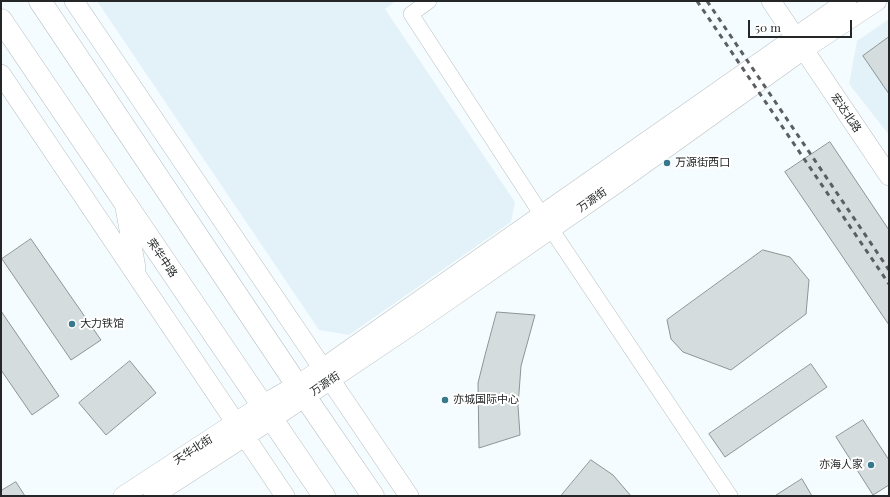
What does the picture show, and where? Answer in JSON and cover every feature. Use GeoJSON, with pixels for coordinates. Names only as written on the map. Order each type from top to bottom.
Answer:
{"type":"FeatureCollection","features":[{"type":"Feature","properties":{"kind":"main road"},"geometry":{"type":"LineString","coordinates":[[40,1],[373,496]]}},
{"type":"Feature","properties":{"kind":"main road","name":"荣华中路"},"geometry":{"type":"LineString","coordinates":[[1,20],[324,496]]}},
{"type":"Feature","properties":{"kind":"street"},"geometry":{"type":"LineString","coordinates":[[74,1],[409,496]]}},
{"type":"Feature","properties":{"kind":"street"},"geometry":{"type":"LineString","coordinates":[[429,1],[411,14],[546,222],[730,496]]}},
{"type":"Feature","properties":{"kind":"street","name":"宏达北路"},"geometry":{"type":"LineString","coordinates":[[771,1],[889,176]]}},
{"type":"Feature","properties":{"kind":"street","name":"万源街"},"geometry":{"type":"LineString","coordinates":[[267,412],[326,374],[546,222],[799,43],[847,1]]}},
{"type":"Feature","properties":{"kind":"street","name":"万源街"},"geometry":{"type":"LineString","coordinates":[[799,43],[877,1]]}},
{"type":"Feature","properties":{"kind":"street"},"geometry":{"type":"LineString","coordinates":[[1,74],[285,496]]}},
{"type":"Feature","properties":{"kind":"street"},"geometry":{"type":"LineString","coordinates":[[124,201],[137,276]]}},
{"type":"Feature","properties":{"kind":"street","name":"天华北街"},"geometry":{"type":"LineString","coordinates":[[123,496],[241,429],[267,412]]}},
{"type":"Feature","properties":{"kind":"street","name":"天华北街"},"geometry":{"type":"LineString","coordinates":[[153,496],[241,429]]}},
{"type":"Feature","properties":{"kind":"shaded area"},"geometry":{"type":"Polygon","coordinates":[[[97,1],[396,1],[385,9],[515,202],[511,222],[349,335],[319,330],[97,1]]]}},
{"type":"Feature","properties":{"kind":"shaded area"},"geometry":{"type":"Polygon","coordinates":[[[889,19],[889,135],[849,84],[857,41],[889,19]]]}},
{"type":"Feature","properties":{"kind":"building"},"geometry":{"type":"Polygon","coordinates":[[[889,37],[889,94],[863,56],[889,37]]]}},
{"type":"Feature","properties":{"kind":"building"},"geometry":{"type":"Polygon","coordinates":[[[830,142],[889,230],[889,325],[785,172],[830,142]]]}},
{"type":"Feature","properties":{"kind":"building"},"geometry":{"type":"Polygon","coordinates":[[[31,239],[101,340],[71,360],[2,259],[31,239]]]}},
{"type":"Feature","properties":{"kind":"building"},"geometry":{"type":"Polygon","coordinates":[[[763,250],[790,257],[809,280],[806,314],[731,370],[683,352],[671,339],[667,320],[763,250]]]}},
{"type":"Feature","properties":{"kind":"building"},"geometry":{"type":"Polygon","coordinates":[[[1,311],[59,396],[32,415],[1,370],[1,311]]]}},
{"type":"Feature","properties":{"kind":"building"},"geometry":{"type":"Polygon","coordinates":[[[497,312],[535,315],[521,366],[518,406],[520,435],[479,448],[478,383],[497,312]]]}},
{"type":"Feature","properties":{"kind":"building"},"geometry":{"type":"Polygon","coordinates":[[[130,361],[156,393],[106,435],[79,403],[130,361]]]}},
{"type":"Feature","properties":{"kind":"building"},"geometry":{"type":"Polygon","coordinates":[[[811,364],[827,387],[725,457],[709,434],[811,364]]]}},
{"type":"Feature","properties":{"kind":"building"},"geometry":{"type":"Polygon","coordinates":[[[863,420],[889,460],[889,485],[873,495],[836,437],[863,420]]]}},
{"type":"Feature","properties":{"kind":"building"},"geometry":{"type":"Polygon","coordinates":[[[591,460],[613,475],[631,496],[561,496],[591,460]]]}},
{"type":"Feature","properties":{"kind":"building"},"geometry":{"type":"Polygon","coordinates":[[[802,479],[812,496],[775,496],[802,479]]]}},
{"type":"Feature","properties":{"kind":"building"},"geometry":{"type":"Polygon","coordinates":[[[16,482],[25,496],[1,496],[1,491],[16,482]]]}},
{"type":"Feature","properties":{"kind":"railway"},"geometry":{"type":"LineString","coordinates":[[697,1],[889,284]]}},
{"type":"Feature","properties":{"kind":"railway"},"geometry":{"type":"LineString","coordinates":[[707,1],[889,270]]}},
{"type":"Feature","properties":{"kind":"place","name":"万源街西口"},"geometry":{"type":"Point","coordinates":[667,163]}},
{"type":"Feature","properties":{"kind":"place","name":"大力铁馆"},"geometry":{"type":"Point","coordinates":[72,324]}},
{"type":"Feature","properties":{"kind":"place","name":"亦城国际中心"},"geometry":{"type":"Point","coordinates":[445,400]}},
{"type":"Feature","properties":{"kind":"place","name":"亦海人家"},"geometry":{"type":"Point","coordinates":[871,465]}}]}
